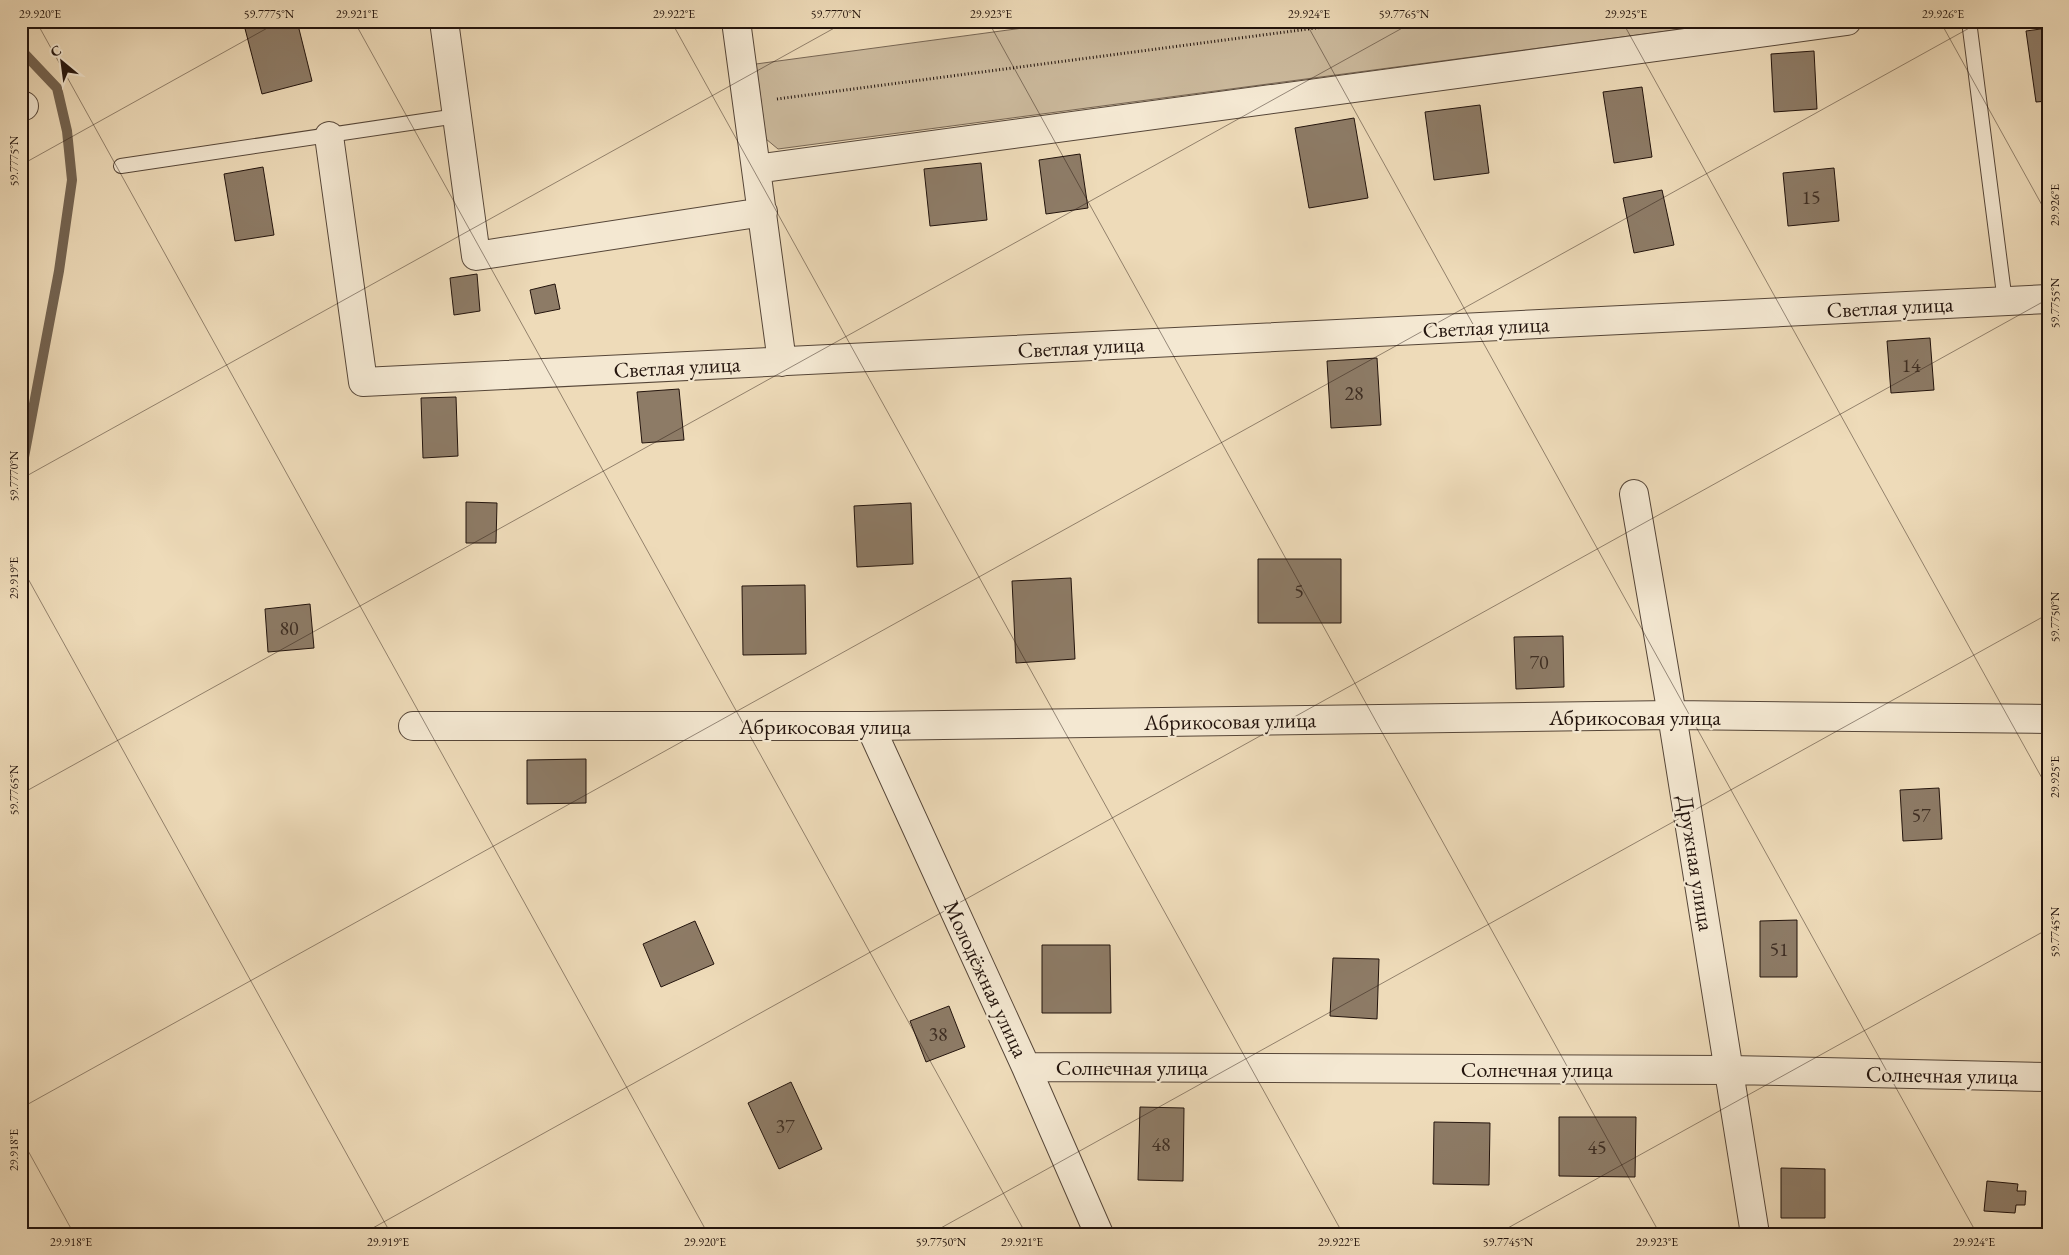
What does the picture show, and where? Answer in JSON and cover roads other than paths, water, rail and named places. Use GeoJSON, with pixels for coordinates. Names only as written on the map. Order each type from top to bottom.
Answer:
{"type":"FeatureCollection","features":[{"type":"Feature","properties":{"kind":"street"},"geometry":{"type":"LineString","coordinates":[[444,21],[476,256],[763,212]]}},
{"type":"Feature","properties":{"kind":"street"},"geometry":{"type":"LineString","coordinates":[[736,21],[782,362]]}},
{"type":"Feature","properties":{"kind":"street"},"geometry":{"type":"LineString","coordinates":[[756,169],[1847,21]]}},
{"type":"Feature","properties":{"kind":"street","name":"Светлая улица"},"geometry":{"type":"LineString","coordinates":[[329,136],[363,382],[2048,299]]}},
{"type":"Feature","properties":{"kind":"street","name":"Дружная улица"},"geometry":{"type":"LineString","coordinates":[[1634,494],[1672,715],[1755,1234]]}},
{"type":"Feature","properties":{"kind":"street","name":"Абрикосовая улица"},"geometry":{"type":"LineString","coordinates":[[413,726],[870,726],[1672,715],[2048,718]]}},
{"type":"Feature","properties":{"kind":"street","name":"Молодёжная улица"},"geometry":{"type":"LineString","coordinates":[[870,726],[1026,1067],[1098,1234]]}},
{"type":"Feature","properties":{"kind":"street","name":"Солнечная улица"},"geometry":{"type":"LineString","coordinates":[[1026,1067],[1729,1070],[2048,1077]]}},
{"type":"Feature","properties":{"kind":"lane"},"geometry":{"type":"LineString","coordinates":[[1969,21],[2006,302]]}},
{"type":"Feature","properties":{"kind":"lane"},"geometry":{"type":"LineString","coordinates":[[121,166],[457,116]]}},
{"type":"Feature","properties":{"kind":"waterway"},"geometry":{"type":"LineString","coordinates":[[21,50],[57,88],[67,131],[72,180],[59,271],[21,473]]}}]}
